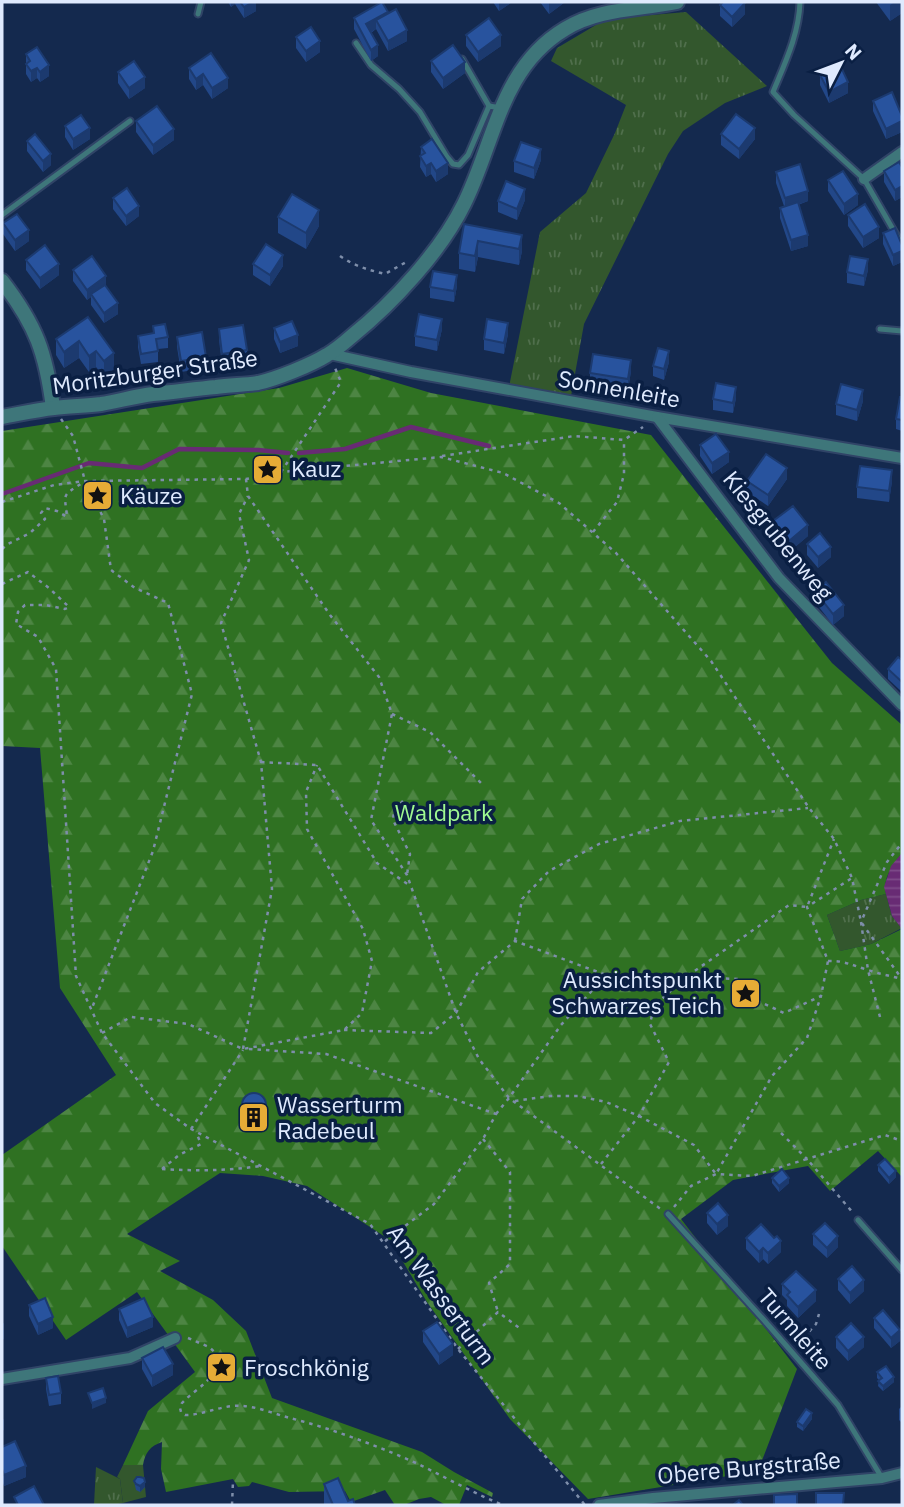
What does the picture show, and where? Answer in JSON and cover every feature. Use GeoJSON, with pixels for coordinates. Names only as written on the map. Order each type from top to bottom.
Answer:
{"type":"FeatureCollection","features":[{"type":"Feature","properties":{"kind":"street","name":"Moritzburger Straße"},"geometry":{"type":"LineString","coordinates":[[2,417],[148,395],[260,383],[330,354],[366,325],[420,269],[448,233],[476,178],[495,107],[529,60],[565,29],[596,15],[677,2]]}},
{"type":"Feature","properties":{"kind":"street"},"geometry":{"type":"LineString","coordinates":[[864,179],[902,152]]}},
{"type":"Feature","properties":{"kind":"street"},"geometry":{"type":"LineString","coordinates":[[2,281],[27,318],[42,349],[53,408]]}},
{"type":"Feature","properties":{"kind":"street","name":"Sonnenleite"},"geometry":{"type":"LineString","coordinates":[[330,354],[411,372],[657,417],[902,458]]}},
{"type":"Feature","properties":{"kind":"street","name":"Kiesgrubenweg"},"geometry":{"type":"LineString","coordinates":[[657,417],[779,578],[902,705]]}},
{"type":"Feature","properties":{"kind":"street"},"geometry":{"type":"LineString","coordinates":[[2,1379],[130,1358],[175,1338]]}},
{"type":"Feature","properties":{"kind":"street","name":"Obere Burgstraße"},"geometry":{"type":"LineString","coordinates":[[599,1505],[882,1478],[902,1473]]}},
{"type":"Feature","properties":{"kind":"lane"},"geometry":{"type":"LineString","coordinates":[[198,14],[201,2]]}},
{"type":"Feature","properties":{"kind":"lane"},"geometry":{"type":"LineString","coordinates":[[800,2],[793,43],[773,92],[794,115],[864,179],[902,245]]}},
{"type":"Feature","properties":{"kind":"lane"},"geometry":{"type":"LineString","coordinates":[[356,43],[371,65],[420,112],[446,158],[459,165],[468,155],[495,107],[457,50]]}},
{"type":"Feature","properties":{"kind":"lane"},"geometry":{"type":"LineString","coordinates":[[2,215],[130,121]]}},
{"type":"Feature","properties":{"kind":"lane"},"geometry":{"type":"LineString","coordinates":[[880,329],[902,331]]}},
{"type":"Feature","properties":{"kind":"lane","name":"Turmleite"},"geometry":{"type":"LineString","coordinates":[[668,1214],[838,1405],[882,1478]]}},
{"type":"Feature","properties":{"kind":"lane"},"geometry":{"type":"LineString","coordinates":[[858,1220],[902,1270]]}},
{"type":"Feature","properties":{"kind":"path"},"geometry":{"type":"LineString","coordinates":[[340,256],[349,263],[385,274],[408,261],[420,269]]}},
{"type":"Feature","properties":{"kind":"path"},"geometry":{"type":"LineString","coordinates":[[281,472],[341,382]]}},
{"type":"Feature","properties":{"kind":"path"},"geometry":{"type":"LineString","coordinates":[[53,408],[74,436],[85,481],[104,519],[111,570],[135,587],[168,603],[192,694],[153,850],[91,1009]]}},
{"type":"Feature","properties":{"kind":"path"},"geometry":{"type":"LineString","coordinates":[[2,502],[54,485],[85,481],[246,479],[281,472],[441,457],[574,436],[624,440],[657,417]]}},
{"type":"Feature","properties":{"kind":"path"},"geometry":{"type":"LineString","coordinates":[[593,533],[617,502],[624,474],[624,440]]}},
{"type":"Feature","properties":{"kind":"path"},"geometry":{"type":"LineString","coordinates":[[441,457],[503,473],[559,503],[616,553],[711,661],[808,808],[834,839],[852,878],[862,922],[868,970],[880,1017]]}},
{"type":"Feature","properties":{"kind":"path"},"geometry":{"type":"LineString","coordinates":[[246,479],[248,496],[330,615],[379,677],[392,714],[371,820],[407,875],[456,1013],[479,1059],[509,1098],[668,1214],[691,1186],[716,1174],[752,1176],[886,1135],[902,1141]]}},
{"type":"Feature","properties":{"kind":"path"},"geometry":{"type":"LineString","coordinates":[[2,549],[30,533],[45,519],[41,513],[45,508],[67,517],[64,503],[66,494],[85,481]]}},
{"type":"Feature","properties":{"kind":"path"},"geometry":{"type":"LineString","coordinates":[[191,1129],[243,1049],[272,889],[261,762],[221,623],[249,560],[239,513],[248,496]]}},
{"type":"Feature","properties":{"kind":"path","name":"Am Wasserturm"},"geometry":{"type":"LineString","coordinates":[[2,584],[28,572],[69,607],[65,610],[46,605],[25,605],[18,612],[16,624],[38,637],[56,669],[76,976],[102,1033],[155,1103],[191,1129],[370,1224],[458,1349],[585,1505]]}},
{"type":"Feature","properties":{"kind":"path"},"geometry":{"type":"LineString","coordinates":[[392,714],[430,732],[483,785]]}},
{"type":"Feature","properties":{"kind":"path"},"geometry":{"type":"LineString","coordinates":[[261,762],[317,765]]}},
{"type":"Feature","properties":{"kind":"path"},"geometry":{"type":"LineString","coordinates":[[317,765],[377,863],[411,887]]}},
{"type":"Feature","properties":{"kind":"path"},"geometry":{"type":"LineString","coordinates":[[317,765],[306,792],[307,829],[363,929],[372,961],[362,1013],[344,1030]]}},
{"type":"Feature","properties":{"kind":"path"},"geometry":{"type":"LineString","coordinates":[[403,801],[394,810],[393,820],[410,854],[407,875]]}},
{"type":"Feature","properties":{"kind":"path"},"geometry":{"type":"LineString","coordinates":[[243,1049],[344,1030],[431,1033],[456,1013],[478,972],[515,941],[523,899],[550,871],[599,844],[680,821],[808,808]]}},
{"type":"Feature","properties":{"kind":"path"},"geometry":{"type":"LineString","coordinates":[[716,1174],[772,1076],[807,1038],[821,996],[828,961],[807,907],[834,839]]}},
{"type":"Feature","properties":{"kind":"path"},"geometry":{"type":"LineString","coordinates":[[862,922],[887,862],[902,843]]}},
{"type":"Feature","properties":{"kind":"path"},"geometry":{"type":"LineString","coordinates":[[601,1165],[639,1116],[669,1062],[650,1024],[654,1006],[686,978],[789,905],[807,907],[852,878]]}},
{"type":"Feature","properties":{"kind":"path"},"geometry":{"type":"LineString","coordinates":[[862,922],[902,979]]}},
{"type":"Feature","properties":{"kind":"path"},"geometry":{"type":"LineString","coordinates":[[515,941],[606,975],[741,979],[758,1001],[784,1013],[821,996]]}},
{"type":"Feature","properties":{"kind":"path"},"geometry":{"type":"LineString","coordinates":[[828,961],[837,960],[902,979]]}},
{"type":"Feature","properties":{"kind":"path"},"geometry":{"type":"LineString","coordinates":[[384,1242],[434,1204],[483,1139],[496,1114],[561,1025],[606,975]]}},
{"type":"Feature","properties":{"kind":"path"},"geometry":{"type":"LineString","coordinates":[[102,1033],[131,1017],[188,1024],[243,1049],[326,1054],[496,1114]]}},
{"type":"Feature","properties":{"kind":"path"},"geometry":{"type":"LineString","coordinates":[[514,1101],[550,1096],[578,1096],[606,1102],[694,1145],[716,1174]]}},
{"type":"Feature","properties":{"kind":"path"},"geometry":{"type":"LineString","coordinates":[[196,1132],[201,1144],[179,1155],[162,1169],[226,1170],[260,1166]]}},
{"type":"Feature","properties":{"kind":"path"},"geometry":{"type":"LineString","coordinates":[[781,1133],[807,1159],[858,1220]]}},
{"type":"Feature","properties":{"kind":"path"},"geometry":{"type":"LineString","coordinates":[[483,1139],[510,1172],[510,1264],[489,1283],[498,1312],[522,1330]]}},
{"type":"Feature","properties":{"kind":"path"},"geometry":{"type":"LineString","coordinates":[[458,1349],[498,1312]]}},
{"type":"Feature","properties":{"kind":"path"},"geometry":{"type":"LineString","coordinates":[[791,1351],[816,1324],[819,1314]]}},
{"type":"Feature","properties":{"kind":"path"},"geometry":{"type":"LineString","coordinates":[[175,1338],[184,1336],[209,1347],[218,1355],[225,1354]]}},
{"type":"Feature","properties":{"kind":"path"},"geometry":{"type":"LineString","coordinates":[[218,1355],[214,1374],[209,1381],[182,1403],[180,1408],[185,1415],[229,1406],[245,1406],[304,1422],[346,1435],[418,1464],[503,1505]]}},
{"type":"Feature","properties":{"kind":"path"},"geometry":{"type":"LineString","coordinates":[[232,1505],[233,1481]]}},
{"type":"Feature","properties":{"kind":"green space"},"geometry":{"type":"Polygon","coordinates":[[[686,12],[767,86],[725,103],[683,131],[668,154],[584,324],[571,396],[509,387],[540,232],[586,193],[626,105],[551,61],[557,48],[606,19],[686,12]]]}},
{"type":"Feature","properties":{"kind":"green space","name":"Waldpark"},"geometry":{"type":"Polygon","coordinates":[[[347,368],[431,393],[651,435],[832,663],[902,725],[902,853],[887,877],[886,894],[861,900],[827,915],[840,951],[871,944],[902,929],[902,1177],[878,1151],[830,1191],[808,1166],[733,1180],[681,1219],[797,1369],[758,1471],[588,1499],[510,1419],[427,1302],[390,1240],[307,1186],[263,1176],[220,1173],[127,1234],[180,1261],[160,1271],[213,1300],[246,1331],[272,1398],[422,1452],[493,1493],[492,1497],[467,1485],[459,1505],[446,1505],[431,1497],[395,1505],[385,1490],[351,1502],[345,1491],[289,1492],[252,1482],[249,1486],[238,1487],[233,1479],[166,1492],[161,1469],[162,1442],[149,1450],[143,1465],[123,1465],[148,1411],[195,1372],[137,1292],[66,1340],[2,1246],[2,1155],[116,1075],[60,988],[40,748],[2,746],[2,431],[279,388],[347,368]]]}},
{"type":"Feature","properties":{"kind":"green space"},"geometry":{"type":"Polygon","coordinates":[[[886,894],[892,916],[902,928],[871,944],[840,951],[827,915],[861,900],[886,894]]]}},
{"type":"Feature","properties":{"kind":"green space"},"geometry":{"type":"Polygon","coordinates":[[[123,1465],[143,1465],[146,1497],[123,1503],[120,1479],[117,1477],[123,1465]]]}},
{"type":"Feature","properties":{"kind":"green space"},"geometry":{"type":"Polygon","coordinates":[[[96,1467],[120,1479],[123,1503],[94,1505],[96,1467]]]}},
{"type":"Feature","properties":{"kind":"shaded area"},"geometry":{"type":"Polygon","coordinates":[[[902,853],[902,929],[892,916],[884,887],[891,866],[902,853]]]}},
{"type":"Feature","properties":{"kind":"building"},"geometry":{"type":"Polygon","coordinates":[[[240,2],[253,2],[244,7],[240,2]]]}},
{"type":"Feature","properties":{"kind":"building"},"geometry":{"type":"Polygon","coordinates":[[[382,2],[388,12],[366,24],[378,45],[371,50],[354,18],[382,2]]]}},
{"type":"Feature","properties":{"kind":"building"},"geometry":{"type":"Polygon","coordinates":[[[723,2],[745,3],[732,17],[720,5],[723,2]]]}},
{"type":"Feature","properties":{"kind":"building"},"geometry":{"type":"Polygon","coordinates":[[[396,9],[407,30],[388,41],[376,20],[396,9]]]}},
{"type":"Feature","properties":{"kind":"building"},"geometry":{"type":"Polygon","coordinates":[[[489,18],[501,35],[478,52],[466,35],[489,18]]]}},
{"type":"Feature","properties":{"kind":"building"},"geometry":{"type":"Polygon","coordinates":[[[311,27],[320,41],[306,51],[296,37],[311,27]]]}},
{"type":"Feature","properties":{"kind":"building"},"geometry":{"type":"Polygon","coordinates":[[[453,45],[465,62],[443,78],[431,61],[453,45]]]}},
{"type":"Feature","properties":{"kind":"building"},"geometry":{"type":"Polygon","coordinates":[[[37,47],[49,65],[40,72],[37,68],[31,71],[26,64],[30,61],[26,54],[37,47]]]}},
{"type":"Feature","properties":{"kind":"building"},"geometry":{"type":"Polygon","coordinates":[[[211,53],[228,78],[212,88],[203,74],[196,79],[189,68],[211,53]]]}},
{"type":"Feature","properties":{"kind":"building"},"geometry":{"type":"Polygon","coordinates":[[[134,61],[145,77],[129,88],[118,72],[134,61]]]}},
{"type":"Feature","properties":{"kind":"building"},"geometry":{"type":"Polygon","coordinates":[[[840,65],[848,82],[829,92],[820,75],[840,65]]]}},
{"type":"Feature","properties":{"kind":"building"},"geometry":{"type":"Polygon","coordinates":[[[892,92],[902,121],[886,129],[873,101],[892,92]]]}},
{"type":"Feature","properties":{"kind":"building"},"geometry":{"type":"Polygon","coordinates":[[[157,106],[174,129],[153,145],[136,121],[157,106]]]}},
{"type":"Feature","properties":{"kind":"building"},"geometry":{"type":"Polygon","coordinates":[[[736,114],[755,128],[739,149],[721,134],[736,114]]]}},
{"type":"Feature","properties":{"kind":"building"},"geometry":{"type":"Polygon","coordinates":[[[81,115],[90,128],[73,139],[65,126],[81,115]]]}},
{"type":"Feature","properties":{"kind":"building"},"geometry":{"type":"Polygon","coordinates":[[[35,134],[51,154],[43,161],[27,141],[35,134]]]}},
{"type":"Feature","properties":{"kind":"building"},"geometry":{"type":"Polygon","coordinates":[[[432,139],[448,163],[436,171],[431,163],[426,166],[420,156],[425,153],[421,147],[432,139]]]}},
{"type":"Feature","properties":{"kind":"building"},"geometry":{"type":"Polygon","coordinates":[[[521,142],[541,149],[534,168],[514,161],[521,142]]]}},
{"type":"Feature","properties":{"kind":"building"},"geometry":{"type":"Polygon","coordinates":[[[899,162],[902,167],[902,186],[895,190],[884,171],[899,162]]]}},
{"type":"Feature","properties":{"kind":"building"},"geometry":{"type":"Polygon","coordinates":[[[800,164],[808,191],[785,198],[776,172],[800,164]]]}},
{"type":"Feature","properties":{"kind":"building"},"geometry":{"type":"Polygon","coordinates":[[[843,171],[858,194],[844,204],[828,180],[843,171]]]}},
{"type":"Feature","properties":{"kind":"building"},"geometry":{"type":"Polygon","coordinates":[[[506,181],[525,189],[517,209],[498,201],[506,181]]]}},
{"type":"Feature","properties":{"kind":"building"},"geometry":{"type":"Polygon","coordinates":[[[127,188],[139,206],[126,216],[113,198],[127,188]]]}},
{"type":"Feature","properties":{"kind":"building"},"geometry":{"type":"Polygon","coordinates":[[[292,194],[319,210],[306,233],[278,217],[292,194]]]}},
{"type":"Feature","properties":{"kind":"building"},"geometry":{"type":"Polygon","coordinates":[[[798,202],[808,235],[791,240],[780,208],[798,202]]]}},
{"type":"Feature","properties":{"kind":"building"},"geometry":{"type":"Polygon","coordinates":[[[865,204],[879,227],[863,237],[848,215],[865,204]]]}},
{"type":"Feature","properties":{"kind":"building"},"geometry":{"type":"Polygon","coordinates":[[[17,214],[29,230],[15,240],[3,223],[17,214]]]}},
{"type":"Feature","properties":{"kind":"building"},"geometry":{"type":"Polygon","coordinates":[[[464,224],[522,235],[519,249],[478,241],[475,256],[459,253],[464,224]]]}},
{"type":"Feature","properties":{"kind":"building"},"geometry":{"type":"Polygon","coordinates":[[[895,228],[902,251],[893,255],[883,233],[895,228]]]}},
{"type":"Feature","properties":{"kind":"building"},"geometry":{"type":"Polygon","coordinates":[[[266,244],[283,255],[270,275],[253,264],[266,244]]]}},
{"type":"Feature","properties":{"kind":"building"},"geometry":{"type":"Polygon","coordinates":[[[45,245],[59,264],[40,278],[26,260],[45,245]]]}},
{"type":"Feature","properties":{"kind":"building"},"geometry":{"type":"Polygon","coordinates":[[[92,256],[106,276],[87,290],[73,270],[92,256]]]}},
{"type":"Feature","properties":{"kind":"building"},"geometry":{"type":"Polygon","coordinates":[[[850,256],[868,259],[864,276],[847,272],[850,256]]]}},
{"type":"Feature","properties":{"kind":"building"},"geometry":{"type":"Polygon","coordinates":[[[433,271],[457,275],[454,291],[430,287],[433,271]]]}},
{"type":"Feature","properties":{"kind":"building"},"geometry":{"type":"Polygon","coordinates":[[[105,285],[118,303],[104,313],[91,294],[105,285]]]}},
{"type":"Feature","properties":{"kind":"building"},"geometry":{"type":"Polygon","coordinates":[[[419,314],[442,319],[437,340],[415,336],[419,314]]]}},
{"type":"Feature","properties":{"kind":"building"},"geometry":{"type":"Polygon","coordinates":[[[88,317],[114,353],[104,361],[96,351],[89,356],[79,341],[64,352],[56,339],[88,317]]]}},
{"type":"Feature","properties":{"kind":"building"},"geometry":{"type":"Polygon","coordinates":[[[487,319],[508,323],[504,343],[484,339],[487,319]]]}},
{"type":"Feature","properties":{"kind":"building"},"geometry":{"type":"Polygon","coordinates":[[[292,321],[298,335],[280,342],[274,328],[292,321]]]}},
{"type":"Feature","properties":{"kind":"building"},"geometry":{"type":"Polygon","coordinates":[[[165,324],[168,337],[156,339],[158,351],[141,354],[138,336],[154,333],[153,326],[165,324]]]}},
{"type":"Feature","properties":{"kind":"building"},"geometry":{"type":"Polygon","coordinates":[[[243,325],[247,350],[222,354],[219,329],[243,325]]]}},
{"type":"Feature","properties":{"kind":"building"},"geometry":{"type":"Polygon","coordinates":[[[202,332],[206,357],[181,361],[177,337],[202,332]]]}},
{"type":"Feature","properties":{"kind":"building"},"geometry":{"type":"Polygon","coordinates":[[[658,348],[669,351],[664,369],[653,366],[658,348]]]}},
{"type":"Feature","properties":{"kind":"building"},"geometry":{"type":"Polygon","coordinates":[[[593,354],[631,360],[628,379],[590,373],[593,354]]]}},
{"type":"Feature","properties":{"kind":"building"},"geometry":{"type":"Polygon","coordinates":[[[716,383],[736,387],[733,403],[713,399],[716,383]]]}},
{"type":"Feature","properties":{"kind":"building"},"geometry":{"type":"Polygon","coordinates":[[[841,384],[863,390],[857,410],[836,404],[841,384]]]}},
{"type":"Feature","properties":{"kind":"building"},"geometry":{"type":"Polygon","coordinates":[[[902,397],[902,420],[896,419],[902,397]]]}},
{"type":"Feature","properties":{"kind":"building"},"geometry":{"type":"Polygon","coordinates":[[[716,434],[729,452],[712,463],[700,445],[716,434]]]}},
{"type":"Feature","properties":{"kind":"building"},"geometry":{"type":"Polygon","coordinates":[[[766,454],[787,468],[768,495],[747,481],[766,454]]]}},
{"type":"Feature","properties":{"kind":"building"},"geometry":{"type":"Polygon","coordinates":[[[860,466],[892,470],[889,491],[857,487],[860,466]]]}},
{"type":"Feature","properties":{"kind":"building"},"geometry":{"type":"Polygon","coordinates":[[[793,506],[808,525],[789,541],[773,521],[793,506]]]}},
{"type":"Feature","properties":{"kind":"building"},"geometry":{"type":"Polygon","coordinates":[[[820,533],[831,547],[818,557],[807,544],[820,533]]]}},
{"type":"Feature","properties":{"kind":"building"},"geometry":{"type":"Polygon","coordinates":[[[826,582],[844,605],[833,614],[815,591],[826,582]]]}},
{"type":"Feature","properties":{"kind":"building"},"geometry":{"type":"Polygon","coordinates":[[[898,657],[902,660],[902,682],[888,669],[898,657]]]}},
{"type":"Feature","properties":{"kind":"building"},"geometry":{"type":"Polygon","coordinates":[[[254,1093],[262,1097],[266,1105],[262,1113],[254,1117],[246,1113],[242,1105],[246,1097],[254,1093]]]}},
{"type":"Feature","properties":{"kind":"building"},"geometry":{"type":"Polygon","coordinates":[[[885,1159],[896,1171],[889,1178],[878,1165],[885,1159]]]}},
{"type":"Feature","properties":{"kind":"building"},"geometry":{"type":"Polygon","coordinates":[[[782,1169],[789,1178],[779,1186],[772,1178],[782,1169]]]}},
{"type":"Feature","properties":{"kind":"building"},"geometry":{"type":"Polygon","coordinates":[[[718,1203],[728,1215],[717,1224],[707,1213],[718,1203]]]}},
{"type":"Feature","properties":{"kind":"building"},"geometry":{"type":"Polygon","coordinates":[[[825,1223],[838,1236],[827,1248],[813,1234],[825,1223]]]}},
{"type":"Feature","properties":{"kind":"building"},"geometry":{"type":"Polygon","coordinates":[[[761,1224],[774,1238],[777,1236],[781,1241],[768,1253],[763,1248],[759,1252],[746,1238],[761,1224]]]}},
{"type":"Feature","properties":{"kind":"building"},"geometry":{"type":"Polygon","coordinates":[[[852,1266],[864,1280],[850,1293],[838,1279],[852,1266]]]}},
{"type":"Feature","properties":{"kind":"building"},"geometry":{"type":"Polygon","coordinates":[[[796,1271],[816,1290],[798,1307],[787,1295],[790,1292],[782,1284],[796,1271]]]}},
{"type":"Feature","properties":{"kind":"building"},"geometry":{"type":"Polygon","coordinates":[[[45,1298],[53,1317],[38,1324],[29,1305],[45,1298]]]}},
{"type":"Feature","properties":{"kind":"building"},"geometry":{"type":"Polygon","coordinates":[[[144,1298],[153,1317],[127,1328],[119,1309],[144,1298]]]}},
{"type":"Feature","properties":{"kind":"building"},"geometry":{"type":"Polygon","coordinates":[[[883,1310],[900,1330],[891,1338],[874,1318],[883,1310]]]}},
{"type":"Feature","properties":{"kind":"building"},"geometry":{"type":"Polygon","coordinates":[[[437,1322],[453,1344],[439,1354],[423,1331],[437,1322]]]}},
{"type":"Feature","properties":{"kind":"building"},"geometry":{"type":"Polygon","coordinates":[[[851,1323],[864,1337],[848,1351],[836,1337],[851,1323]]]}},
{"type":"Feature","properties":{"kind":"building"},"geometry":{"type":"Polygon","coordinates":[[[163,1347],[173,1364],[152,1376],[142,1358],[163,1347]]]}},
{"type":"Feature","properties":{"kind":"building"},"geometry":{"type":"Polygon","coordinates":[[[886,1366],[894,1377],[883,1386],[878,1381],[882,1378],[877,1372],[886,1366]]]}},
{"type":"Feature","properties":{"kind":"building"},"geometry":{"type":"Polygon","coordinates":[[[58,1376],[61,1393],[49,1395],[46,1378],[58,1376]]]}},
{"type":"Feature","properties":{"kind":"building"},"geometry":{"type":"Polygon","coordinates":[[[103,1388],[106,1398],[92,1403],[88,1393],[103,1388]]]}},
{"type":"Feature","properties":{"kind":"building"},"geometry":{"type":"Polygon","coordinates":[[[806,1409],[812,1413],[803,1426],[797,1422],[806,1409]]]}},
{"type":"Feature","properties":{"kind":"building"},"geometry":{"type":"Polygon","coordinates":[[[15,1441],[26,1466],[4,1475],[2,1447],[15,1441]]]}},
{"type":"Feature","properties":{"kind":"building"},"geometry":{"type":"Polygon","coordinates":[[[137,1477],[144,1478],[145,1482],[140,1486],[134,1481],[137,1477]]]}},
{"type":"Feature","properties":{"kind":"building"},"geometry":{"type":"Polygon","coordinates":[[[338,1478],[348,1501],[353,1499],[355,1505],[333,1505],[324,1484],[338,1478]]]}},
{"type":"Feature","properties":{"kind":"building"},"geometry":{"type":"Polygon","coordinates":[[[34,1486],[44,1505],[18,1505],[14,1497],[34,1486]]]}},
{"type":"Feature","properties":{"kind":"building"},"geometry":{"type":"Polygon","coordinates":[[[816,1493],[844,1493],[843,1505],[816,1505],[816,1493]]]}},
{"type":"Feature","properties":{"kind":"building"},"geometry":{"type":"Polygon","coordinates":[[[797,1494],[797,1505],[774,1505],[774,1495],[797,1494]]]}},
{"type":"Feature","properties":{"kind":"waterway"},"geometry":{"type":"LineString","coordinates":[[299,453],[345,449],[411,427],[489,446]]}},
{"type":"Feature","properties":{"kind":"waterway"},"geometry":{"type":"LineString","coordinates":[[2,494],[89,463],[142,468],[179,449],[288,453]]}},
{"type":"Feature","properties":{"kind":"place","name":"Kauz"},"geometry":{"type":"Point","coordinates":[268,469]}},
{"type":"Feature","properties":{"kind":"place","name":"Käuze"},"geometry":{"type":"Point","coordinates":[97,496]}},
{"type":"Feature","properties":{"kind":"place","name":"Aussichtspunkt Schwarzes Teich"},"geometry":{"type":"Point","coordinates":[745,993]}},
{"type":"Feature","properties":{"kind":"place","name":"Wasserturm Radebeul"},"geometry":{"type":"Point","coordinates":[254,1118]}},
{"type":"Feature","properties":{"kind":"place","name":"Froschkönig"},"geometry":{"type":"Point","coordinates":[221,1368]}}]}
